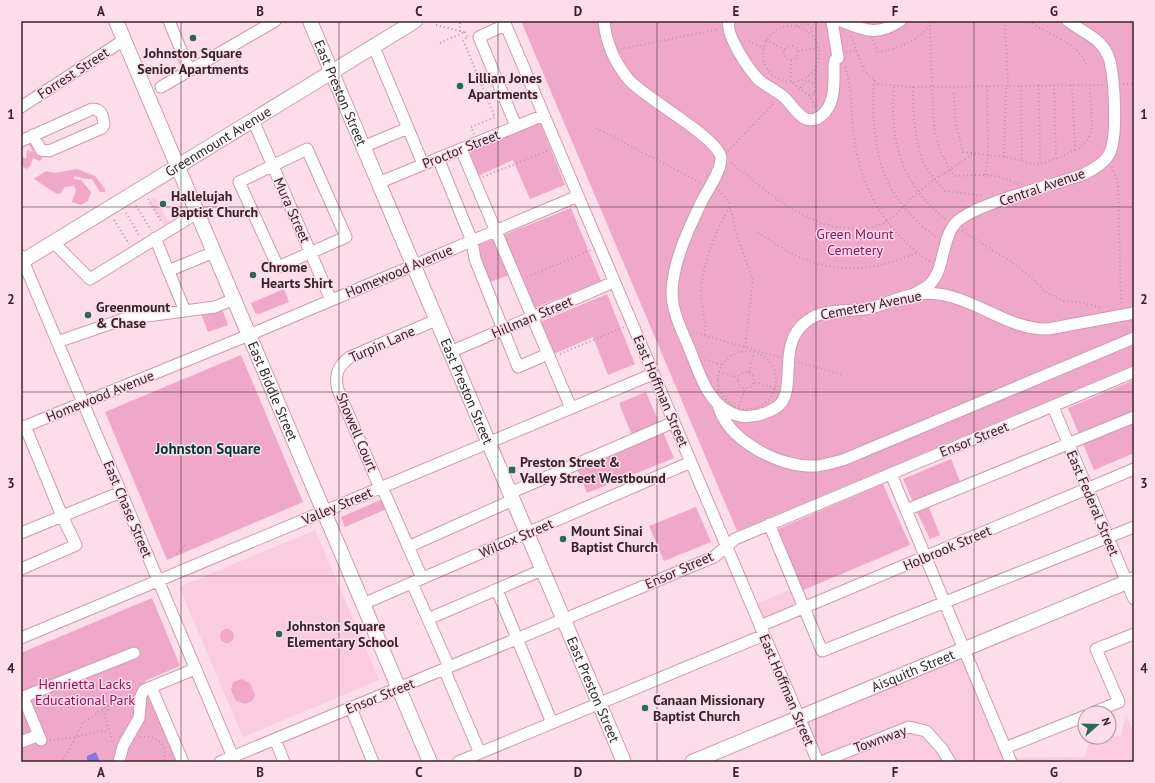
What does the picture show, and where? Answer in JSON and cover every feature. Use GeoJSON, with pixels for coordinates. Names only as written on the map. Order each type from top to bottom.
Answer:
{"type":"FeatureCollection","features":[{"type":"Feature","properties":{"kind":"main road","name":"East Biddle Street"},"geometry":{"type":"LineString","coordinates":[[116,21],[430,762]]}},
{"type":"Feature","properties":{"kind":"main road","name":"East Preston Street"},"geometry":{"type":"LineString","coordinates":[[310,21],[624,762]]}},
{"type":"Feature","properties":{"kind":"main road","name":"Greenmount Avenue"},"geometry":{"type":"LineString","coordinates":[[22,259],[53,242],[373,45],[415,21]]}},
{"type":"Feature","properties":{"kind":"main road","name":"Aisquith Street"},"geometry":{"type":"LineString","coordinates":[[692,762],[1130,581]]}},
{"type":"Feature","properties":{"kind":"street"},"geometry":{"type":"LineString","coordinates":[[169,21],[188,67]]}},
{"type":"Feature","properties":{"kind":"street"},"geometry":{"type":"LineString","coordinates":[[161,88],[275,21]]}},
{"type":"Feature","properties":{"kind":"street"},"geometry":{"type":"LineString","coordinates":[[604,21],[611,51],[618,66],[630,81],[650,98],[704,135],[718,150],[722,157]]}},
{"type":"Feature","properties":{"kind":"street"},"geometry":{"type":"LineString","coordinates":[[728,24],[732,40],[757,78],[782,95],[805,119],[815,120],[827,110],[833,94],[834,65],[835,60],[838,58],[832,21]]}},
{"type":"Feature","properties":{"kind":"street"},"geometry":{"type":"LineString","coordinates":[[846,23],[870,32],[886,28],[900,21]]}},
{"type":"Feature","properties":{"kind":"street"},"geometry":{"type":"LineString","coordinates":[[1068,21],[1092,35],[1103,46],[1110,61],[1113,85],[1114,135],[1113,146],[1108,157]]}},
{"type":"Feature","properties":{"kind":"street"},"geometry":{"type":"LineString","coordinates":[[504,23],[479,37],[516,126]]}},
{"type":"Feature","properties":{"kind":"street","name":"East Hoffman Street"},"geometry":{"type":"LineString","coordinates":[[504,23],[799,719],[819,762]]}},
{"type":"Feature","properties":{"kind":"street","name":"Forrest Street"},"geometry":{"type":"LineString","coordinates":[[21,107],[124,40]]}},
{"type":"Feature","properties":{"kind":"street"},"geometry":{"type":"LineString","coordinates":[[373,45],[423,164]]}},
{"type":"Feature","properties":{"kind":"street"},"geometry":{"type":"LineString","coordinates":[[21,141],[33,135],[92,109],[97,109],[102,113],[104,125],[102,128],[49,151],[41,150],[33,135]]}},
{"type":"Feature","properties":{"kind":"street","name":"Proctor Street"},"geometry":{"type":"LineString","coordinates":[[378,183],[544,115]]}},
{"type":"Feature","properties":{"kind":"street","name":"Mura Street"},"geometry":{"type":"LineString","coordinates":[[252,120],[331,300]]}},
{"type":"Feature","properties":{"kind":"street"},"geometry":{"type":"LineString","coordinates":[[363,147],[408,128]]}},
{"type":"Feature","properties":{"kind":"street"},"geometry":{"type":"LineString","coordinates":[[460,149],[571,408]]}},
{"type":"Feature","properties":{"kind":"street"},"geometry":{"type":"LineString","coordinates":[[307,150],[346,237],[311,254],[278,267],[239,182],[272,166],[307,150]]}},
{"type":"Feature","properties":{"kind":"street","name":"Cemetery Avenue"},"geometry":{"type":"LineString","coordinates":[[722,157],[679,257],[673,280],[673,304],[681,328],[709,392],[718,405],[729,413],[745,417],[768,412],[784,400],[787,390],[790,344],[795,333],[800,325],[810,318],[829,311],[867,309],[912,295],[933,294],[964,300],[1017,324],[1037,329],[1134,313]]}},
{"type":"Feature","properties":{"kind":"street","name":"Central Avenue"},"geometry":{"type":"LineString","coordinates":[[953,225],[964,216],[993,204],[1084,174],[1097,167],[1108,157]]}},
{"type":"Feature","properties":{"kind":"street"},"geometry":{"type":"LineString","coordinates":[[438,158],[472,240],[475,259],[518,367],[549,356]]}},
{"type":"Feature","properties":{"kind":"street","name":"Homewood Avenue"},"geometry":{"type":"LineString","coordinates":[[23,427],[249,336],[578,196]]}},
{"type":"Feature","properties":{"kind":"street"},"geometry":{"type":"LineString","coordinates":[[53,242],[90,278],[197,213]]}},
{"type":"Feature","properties":{"kind":"street"},"geometry":{"type":"LineString","coordinates":[[912,295],[930,285],[939,266],[945,244],[953,225]]}},
{"type":"Feature","properties":{"kind":"street"},"geometry":{"type":"LineString","coordinates":[[156,238],[185,311]]}},
{"type":"Feature","properties":{"kind":"street"},"geometry":{"type":"LineString","coordinates":[[168,271],[214,252]]}},
{"type":"Feature","properties":{"kind":"street","name":"East Chase Street"},"geometry":{"type":"LineString","coordinates":[[22,259],[234,759]]}},
{"type":"Feature","properties":{"kind":"street","name":"Hillman Street"},"geometry":{"type":"LineString","coordinates":[[450,352],[614,282]]}},
{"type":"Feature","properties":{"kind":"street"},"geometry":{"type":"LineString","coordinates":[[57,342],[124,319],[214,307],[234,299]]}},
{"type":"Feature","properties":{"kind":"street","name":"Turpin Lane"},"geometry":{"type":"LineString","coordinates":[[336,376],[343,362],[350,357],[436,320]]}},
{"type":"Feature","properties":{"kind":"street"},"geometry":{"type":"LineString","coordinates":[[718,405],[722,418],[728,426],[749,444],[784,462],[816,466],[843,460],[1134,338]]}},
{"type":"Feature","properties":{"kind":"street","name":"Ensor Street"},"geometry":{"type":"LineString","coordinates":[[220,762],[234,759],[275,739],[714,557],[735,539],[769,524],[1134,372]]}},
{"type":"Feature","properties":{"kind":"street","name":"Valley Street"},"geometry":{"type":"LineString","coordinates":[[21,638],[653,374]]}},
{"type":"Feature","properties":{"kind":"street","name":"Showell Court"},"geometry":{"type":"LineString","coordinates":[[336,376],[338,390],[408,547],[428,619],[480,753]]}},
{"type":"Feature","properties":{"kind":"street","name":"East Federal Street"},"geometry":{"type":"LineString","coordinates":[[1053,407],[1108,537],[1130,581],[1134,599]]}},
{"type":"Feature","properties":{"kind":"street"},"geometry":{"type":"LineString","coordinates":[[906,510],[1134,417]]}},
{"type":"Feature","properties":{"kind":"street"},"geometry":{"type":"LineString","coordinates":[[408,547],[511,497],[674,422]]}},
{"type":"Feature","properties":{"kind":"street"},"geometry":{"type":"LineString","coordinates":[[21,569],[76,545],[23,427]]}},
{"type":"Feature","properties":{"kind":"street","name":"Wilcox Street"},"geometry":{"type":"LineString","coordinates":[[363,604],[691,462]]}},
{"type":"Feature","properties":{"kind":"street","name":"Holbrook Street"},"geometry":{"type":"LineString","coordinates":[[458,762],[599,704],[762,631],[805,608],[1134,469]]}},
{"type":"Feature","properties":{"kind":"street"},"geometry":{"type":"LineString","coordinates":[[891,474],[1011,762]]}},
{"type":"Feature","properties":{"kind":"street"},"geometry":{"type":"LineString","coordinates":[[21,533],[121,492]]}},
{"type":"Feature","properties":{"kind":"street"},"geometry":{"type":"LineString","coordinates":[[769,524],[822,651],[1134,527]]}},
{"type":"Feature","properties":{"kind":"street"},"geometry":{"type":"LineString","coordinates":[[428,619],[542,570]]}},
{"type":"Feature","properties":{"kind":"street"},"geometry":{"type":"LineString","coordinates":[[497,590],[552,723]]}},
{"type":"Feature","properties":{"kind":"street"},"geometry":{"type":"LineString","coordinates":[[1112,705],[1119,702],[1096,650],[1134,634]]}},
{"type":"Feature","properties":{"kind":"street"},"geometry":{"type":"LineString","coordinates":[[21,742],[40,737],[23,697],[134,653]]}},
{"type":"Feature","properties":{"kind":"street"},"geometry":{"type":"LineString","coordinates":[[119,762],[122,746],[139,718],[141,696],[144,690],[195,669]]}},
{"type":"Feature","properties":{"kind":"street"},"geometry":{"type":"LineString","coordinates":[[151,687],[183,762]]}},
{"type":"Feature","properties":{"kind":"street"},"geometry":{"type":"LineString","coordinates":[[351,708],[373,762]]}},
{"type":"Feature","properties":{"kind":"street"},"geometry":{"type":"LineString","coordinates":[[1005,748],[1077,719]]}},
{"type":"Feature","properties":{"kind":"street","name":"Townway"},"geometry":{"type":"LineString","coordinates":[[819,762],[909,727],[926,731],[942,749],[950,762]]}},
{"type":"Feature","properties":{"kind":"street"},"geometry":{"type":"LineString","coordinates":[[275,739],[284,762]]}},
{"type":"Feature","properties":{"kind":"path"},"geometry":{"type":"LineString","coordinates":[[460,21],[460,31]]}},
{"type":"Feature","properties":{"kind":"path"},"geometry":{"type":"LineString","coordinates":[[930,21],[933,122],[940,154],[955,176],[985,175],[1011,180],[1034,190]]}},
{"type":"Feature","properties":{"kind":"path"},"geometry":{"type":"LineString","coordinates":[[870,32],[878,52],[891,51],[910,42],[925,32],[934,21]]}},
{"type":"Feature","properties":{"kind":"path"},"geometry":{"type":"LineString","coordinates":[[1004,157],[1007,86],[1005,21]]}},
{"type":"Feature","properties":{"kind":"path"},"geometry":{"type":"LineString","coordinates":[[1029,21],[1083,55],[1086,64]]}},
{"type":"Feature","properties":{"kind":"path"},"geometry":{"type":"LineString","coordinates":[[811,35],[812,29],[807,23],[797,26],[782,27],[775,30],[766,40],[763,55],[765,65],[770,73],[778,78],[791,82],[801,89],[816,108],[823,114]]}},
{"type":"Feature","properties":{"kind":"path"},"geometry":{"type":"LineString","coordinates":[[846,23],[861,65],[878,84],[894,87],[932,87],[1134,84]]}},
{"type":"Feature","properties":{"kind":"path"},"geometry":{"type":"LineString","coordinates":[[436,24],[465,32]]}},
{"type":"Feature","properties":{"kind":"path"},"geometry":{"type":"LineString","coordinates":[[611,51],[728,24]]}},
{"type":"Feature","properties":{"kind":"path"},"geometry":{"type":"LineString","coordinates":[[797,26],[811,35],[818,48],[814,78],[816,87],[814,94],[808,96]]}},
{"type":"Feature","properties":{"kind":"path"},"geometry":{"type":"LineString","coordinates":[[440,43],[465,32]]}},
{"type":"Feature","properties":{"kind":"path"},"geometry":{"type":"LineString","coordinates":[[465,32],[468,38],[463,40],[495,117],[471,127],[477,142]]}},
{"type":"Feature","properties":{"kind":"path"},"geometry":{"type":"LineString","coordinates":[[732,40],[750,40],[764,48]]}},
{"type":"Feature","properties":{"kind":"path"},"geometry":{"type":"LineString","coordinates":[[766,40],[785,50],[793,47],[798,51],[818,48]]}},
{"type":"Feature","properties":{"kind":"path"},"geometry":{"type":"LineString","coordinates":[[785,50],[785,57],[791,60],[797,58],[798,51]]}},
{"type":"Feature","properties":{"kind":"path"},"geometry":{"type":"LineString","coordinates":[[838,58],[845,67],[850,80],[854,143],[860,169],[868,191],[887,222],[917,253],[939,266]]}},
{"type":"Feature","properties":{"kind":"path"},"geometry":{"type":"LineString","coordinates":[[791,60],[791,82]]}},
{"type":"Feature","properties":{"kind":"path"},"geometry":{"type":"LineString","coordinates":[[791,82],[805,78],[813,72],[817,63]]}},
{"type":"Feature","properties":{"kind":"path"},"geometry":{"type":"LineString","coordinates":[[801,89],[802,85],[808,80],[812,81],[816,87]]}},
{"type":"Feature","properties":{"kind":"path"},"geometry":{"type":"LineString","coordinates":[[874,80],[874,129],[878,154],[884,176],[903,207],[917,223],[945,244]]}},
{"type":"Feature","properties":{"kind":"path"},"geometry":{"type":"LineString","coordinates":[[1039,85],[1040,164]]}},
{"type":"Feature","properties":{"kind":"path"},"geometry":{"type":"LineString","coordinates":[[1054,85],[1056,159]]}},
{"type":"Feature","properties":{"kind":"path"},"geometry":{"type":"LineString","coordinates":[[1072,85],[1075,150]]}},
{"type":"Feature","properties":{"kind":"path"},"geometry":{"type":"LineString","coordinates":[[954,93],[955,120],[961,146],[964,152],[1004,157],[1040,164],[1056,159],[1080,148],[1088,138],[1092,128],[1090,85]]}},
{"type":"Feature","properties":{"kind":"path"},"geometry":{"type":"LineString","coordinates":[[985,175],[988,155],[987,86]]}},
{"type":"Feature","properties":{"kind":"path"},"geometry":{"type":"LineString","coordinates":[[1021,86],[1022,161]]}},
{"type":"Feature","properties":{"kind":"path"},"geometry":{"type":"LineString","coordinates":[[894,87],[894,127],[903,168],[918,192],[931,208],[953,225],[1032,278],[1045,292],[1064,301],[1080,302],[1114,311],[1121,316]]}},
{"type":"Feature","properties":{"kind":"path"},"geometry":{"type":"LineString","coordinates":[[913,87],[915,125],[923,161],[945,191],[983,195],[993,204]]}},
{"type":"Feature","properties":{"kind":"path"},"geometry":{"type":"LineString","coordinates":[[782,95],[722,157],[787,205],[819,222],[844,228],[859,228],[887,222],[918,192],[972,154]]}},
{"type":"Feature","properties":{"kind":"path"},"geometry":{"type":"LineString","coordinates":[[596,128],[709,187],[717,187],[729,202],[738,239],[753,280],[745,347]]}},
{"type":"Feature","properties":{"kind":"path"},"geometry":{"type":"LineString","coordinates":[[474,181],[547,151]]}},
{"type":"Feature","properties":{"kind":"path"},"geometry":{"type":"LineString","coordinates":[[1108,157],[1118,184],[1121,316]]}},
{"type":"Feature","properties":{"kind":"path"},"geometry":{"type":"LineString","coordinates":[[148,200],[167,231]]}},
{"type":"Feature","properties":{"kind":"path"},"geometry":{"type":"LineString","coordinates":[[136,206],[156,238]]}},
{"type":"Feature","properties":{"kind":"path"},"geometry":{"type":"LineString","coordinates":[[706,335],[706,325],[701,299],[701,280],[706,259],[731,207]]}},
{"type":"Feature","properties":{"kind":"path"},"geometry":{"type":"LineString","coordinates":[[126,213],[145,244]]}},
{"type":"Feature","properties":{"kind":"path"},"geometry":{"type":"LineString","coordinates":[[114,220],[133,252]]}},
{"type":"Feature","properties":{"kind":"path"},"geometry":{"type":"LineString","coordinates":[[758,232],[778,247],[822,266],[849,269],[873,267],[917,253]]}},
{"type":"Feature","properties":{"kind":"path"},"geometry":{"type":"LineString","coordinates":[[517,281],[592,249]]}},
{"type":"Feature","properties":{"kind":"path"},"geometry":{"type":"LineString","coordinates":[[549,356],[625,326]]}},
{"type":"Feature","properties":{"kind":"path"},"geometry":{"type":"LineString","coordinates":[[681,328],[755,351],[843,375]]}},
{"type":"Feature","properties":{"kind":"path"},"geometry":{"type":"LineString","coordinates":[[749,372],[755,351]]}},
{"type":"Feature","properties":{"kind":"path"},"geometry":{"type":"LineString","coordinates":[[755,351],[770,363],[774,371],[775,388],[769,398],[762,405],[754,408],[739,407],[727,401],[722,393],[719,384],[719,372],[728,359],[736,354],[755,351]]}},
{"type":"Feature","properties":{"kind":"path"},"geometry":{"type":"LineString","coordinates":[[693,357],[723,365]]}},
{"type":"Feature","properties":{"kind":"path"},"geometry":{"type":"LineString","coordinates":[[719,372],[738,378]]}},
{"type":"Feature","properties":{"kind":"path"},"geometry":{"type":"LineString","coordinates":[[743,372],[749,372],[753,375],[755,382],[751,387],[745,388],[739,384],[738,378],[743,372]]}},
{"type":"Feature","properties":{"kind":"path"},"geometry":{"type":"LineString","coordinates":[[755,382],[775,388]]}},
{"type":"Feature","properties":{"kind":"path"},"geometry":{"type":"LineString","coordinates":[[739,407],[745,388]]}},
{"type":"Feature","properties":{"kind":"path"},"geometry":{"type":"LineString","coordinates":[[176,554],[186,545]]}},
{"type":"Feature","properties":{"kind":"path"},"geometry":{"type":"LineString","coordinates":[[60,762],[67,754],[82,724],[110,704],[105,717],[115,748]]}},
{"type":"Feature","properties":{"kind":"path"},"geometry":{"type":"LineString","coordinates":[[40,737],[76,737],[98,731],[109,732]]}},
{"type":"Feature","properties":{"kind":"path"},"geometry":{"type":"LineString","coordinates":[[135,741],[147,736],[157,739],[164,748],[165,754],[163,762]]}},
{"type":"Feature","properties":{"kind":"shaded area"},"geometry":{"type":"Polygon","coordinates":[[[155,198],[172,227],[167,230],[149,201],[155,198]]]}},
{"type":"Feature","properties":{"kind":"shaded area","name":"Johnston Square Elementary School"},"geometry":{"type":"Polygon","coordinates":[[[315,530],[379,680],[243,737],[179,587],[315,530]]]}},
{"type":"Feature","properties":{"kind":"shaded area"},"geometry":{"type":"Polygon","coordinates":[[[797,587],[805,607],[759,626],[751,606],[797,587]]]}},
{"type":"Feature","properties":{"kind":"shaded area"},"geometry":{"type":"Polygon","coordinates":[[[963,653],[1005,758],[1085,757],[1088,745],[1117,745],[1117,736],[1121,736],[1126,714],[1131,727],[1134,726],[1134,762],[817,762],[799,721],[963,653]]]}},
{"type":"Feature","properties":{"kind":"shaded area"},"geometry":{"type":"Polygon","coordinates":[[[96,752],[100,762],[87,762],[87,756],[96,752]]]}},
{"type":"Feature","properties":{"kind":"green space","name":"Green Mount Cemetery"},"geometry":{"type":"Polygon","coordinates":[[[521,21],[1134,21],[1134,365],[737,531],[521,21]]]}},
{"type":"Feature","properties":{"kind":"green space"},"geometry":{"type":"Polygon","coordinates":[[[540,122],[565,185],[530,199],[513,160],[478,176],[467,150],[540,122]]]}},
{"type":"Feature","properties":{"kind":"green space"},"geometry":{"type":"Polygon","coordinates":[[[27,139],[43,152],[44,156],[40,161],[33,158],[27,169],[21,166],[21,156],[26,159],[27,150],[33,152],[29,145],[26,144],[27,139]]]}},
{"type":"Feature","properties":{"kind":"green space"},"geometry":{"type":"Polygon","coordinates":[[[77,169],[95,176],[105,189],[105,192],[100,192],[92,179],[85,179],[75,176],[73,179],[81,180],[91,192],[88,201],[81,205],[72,202],[76,190],[74,186],[65,187],[61,193],[57,194],[34,179],[46,171],[55,173],[77,169]]]}},
{"type":"Feature","properties":{"kind":"green space"},"geometry":{"type":"Polygon","coordinates":[[[571,208],[601,281],[534,308],[509,275],[488,283],[476,246],[571,208]]]}},
{"type":"Feature","properties":{"kind":"green space"},"geometry":{"type":"Polygon","coordinates":[[[284,289],[289,302],[259,314],[255,313],[251,303],[284,289]]]}},
{"type":"Feature","properties":{"kind":"green space"},"geometry":{"type":"Polygon","coordinates":[[[607,294],[635,364],[608,375],[593,337],[551,355],[538,323],[607,294]]]}},
{"type":"Feature","properties":{"kind":"green space"},"geometry":{"type":"Polygon","coordinates":[[[221,306],[228,325],[208,332],[201,314],[221,306]]]}},
{"type":"Feature","properties":{"kind":"green space","name":"Johnston Square"},"geometry":{"type":"Polygon","coordinates":[[[241,355],[303,502],[167,560],[105,412],[241,355]]]}},
{"type":"Feature","properties":{"kind":"green space"},"geometry":{"type":"Polygon","coordinates":[[[1134,380],[1134,453],[1094,470],[1068,408],[1134,380]]]}},
{"type":"Feature","properties":{"kind":"green space"},"geometry":{"type":"Polygon","coordinates":[[[646,392],[674,458],[587,493],[576,466],[634,441],[619,403],[646,392]]]}},
{"type":"Feature","properties":{"kind":"green space"},"geometry":{"type":"Polygon","coordinates":[[[951,459],[961,484],[914,504],[903,479],[951,459]]]}},
{"type":"Feature","properties":{"kind":"green space"},"geometry":{"type":"Polygon","coordinates":[[[883,484],[910,545],[801,591],[776,530],[883,484]]]}},
{"type":"Feature","properties":{"kind":"green space"},"geometry":{"type":"Polygon","coordinates":[[[385,498],[389,508],[345,527],[341,517],[385,498]]]}},
{"type":"Feature","properties":{"kind":"green space"},"geometry":{"type":"Polygon","coordinates":[[[928,505],[940,535],[930,539],[916,510],[928,505]]]}},
{"type":"Feature","properties":{"kind":"green space"},"geometry":{"type":"Polygon","coordinates":[[[696,507],[711,542],[664,561],[649,526],[696,507]]]}},
{"type":"Feature","properties":{"kind":"green space","name":"Henrietta Lacks Educational Park"},"geometry":{"type":"Polygon","coordinates":[[[152,598],[180,666],[145,681],[178,762],[21,762],[21,716],[28,713],[21,696],[21,653],[152,598]]]}},
{"type":"Feature","properties":{"kind":"green space"},"geometry":{"type":"Polygon","coordinates":[[[224,629],[230,629],[234,633],[234,639],[230,643],[224,643],[220,639],[220,633],[224,629]]]}},
{"type":"Feature","properties":{"kind":"green space"},"geometry":{"type":"Polygon","coordinates":[[[241,679],[250,683],[255,695],[252,701],[245,704],[236,701],[231,690],[233,682],[241,679]]]}},
{"type":"Feature","properties":{"kind":"place","name":"Johnston Square Senior Apartments"},"geometry":{"type":"Point","coordinates":[193,38]}},
{"type":"Feature","properties":{"kind":"place","name":"Lillian Jones Apartments"},"geometry":{"type":"Point","coordinates":[460,86]}},
{"type":"Feature","properties":{"kind":"place","name":"Hallelujah Baptist Church"},"geometry":{"type":"Point","coordinates":[163,204]}},
{"type":"Feature","properties":{"kind":"place","name":"Chrome Hearts Shirt"},"geometry":{"type":"Point","coordinates":[253,275]}},
{"type":"Feature","properties":{"kind":"place","name":"Greenmount & Chase"},"geometry":{"type":"Point","coordinates":[88,315]}},
{"type":"Feature","properties":{"kind":"place","name":"Preston Street & Valley Street Westbound"},"geometry":{"type":"Point","coordinates":[512,470]}},
{"type":"Feature","properties":{"kind":"place","name":"Mount Sinai Baptist Church"},"geometry":{"type":"Point","coordinates":[563,539]}},
{"type":"Feature","properties":{"kind":"place","name":"Johnston Square Elementary School"},"geometry":{"type":"Point","coordinates":[279,634]}},
{"type":"Feature","properties":{"kind":"place","name":"Canaan Missionary Baptist Church"},"geometry":{"type":"Point","coordinates":[645,708]}},
{"type":"Feature","properties":{"kind":"district","name":"Johnston Square"},"geometry":{"type":"Point","coordinates":[208,449]}}]}
